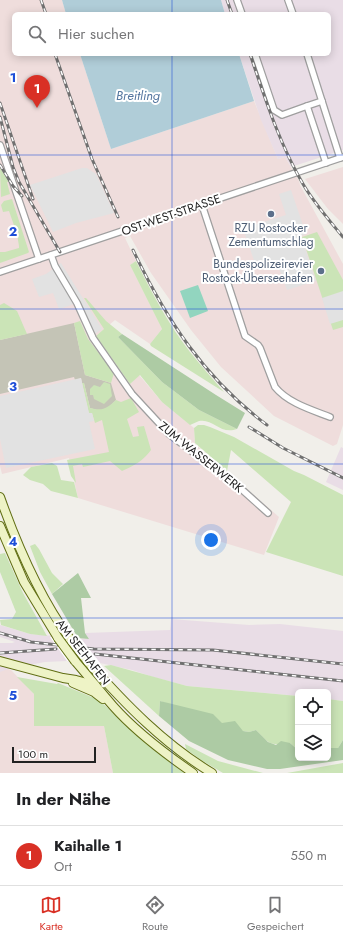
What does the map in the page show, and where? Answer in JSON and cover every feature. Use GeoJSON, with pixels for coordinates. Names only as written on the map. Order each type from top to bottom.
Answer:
{"type":"FeatureCollection","features":[{"type":"Feature","properties":{"kind":"street"},"geometry":{"type":"LineString","coordinates":[[237,0],[241,12]]}},
{"type":"Feature","properties":{"kind":"street"},"geometry":{"type":"LineString","coordinates":[[288,0],[292,12]]}},
{"type":"Feature","properties":{"kind":"street"},"geometry":{"type":"LineString","coordinates":[[256,56],[274,110],[282,115],[322,101]]}},
{"type":"Feature","properties":{"kind":"street"},"geometry":{"type":"LineString","coordinates":[[308,56],[342,158]]}},
{"type":"Feature","properties":{"kind":"street"},"geometry":{"type":"LineString","coordinates":[[307,106],[326,163]]}},
{"type":"Feature","properties":{"kind":"street"},"geometry":{"type":"LineString","coordinates":[[0,145],[2,158],[39,259]]}},
{"type":"Feature","properties":{"kind":"street","name":"OST-WEST-STRASSE"},"geometry":{"type":"LineString","coordinates":[[0,272],[342,158]]}},
{"type":"Feature","properties":{"kind":"street"},"geometry":{"type":"LineString","coordinates":[[202,204],[245,336],[260,348],[275,387],[279,392],[291,400],[330,417]]}},
{"type":"Feature","properties":{"kind":"street","name":"ZUM WASSERWERK"},"geometry":{"type":"LineString","coordinates":[[51,255],[55,266],[77,303],[93,338],[132,394],[170,434],[239,487],[268,513]]}},
{"type":"Feature","properties":{"kind":"street","name":"AM SEEHAFEN"},"geometry":{"type":"LineString","coordinates":[[0,497],[16,538],[41,591],[70,639],[118,696],[148,725],[187,756],[212,773]]}},
{"type":"Feature","properties":{"kind":"street","name":"AM SEEHAFEN"},"geometry":{"type":"LineString","coordinates":[[0,526],[17,568],[32,596],[58,638],[75,661],[113,706],[150,741],[193,773]]}},
{"type":"Feature","properties":{"kind":"street"},"geometry":{"type":"LineString","coordinates":[[0,661],[47,674],[76,680],[96,686],[118,696]]}},
{"type":"Feature","properties":{"kind":"street"},"geometry":{"type":"LineString","coordinates":[[63,678],[98,694],[113,706]]}},
{"type":"Feature","properties":{"kind":"shaded area"},"geometry":{"type":"Polygon","coordinates":[[[0,0],[62,0],[65,12],[12,12],[12,56],[81,56],[111,149],[254,101],[278,159],[285,157],[343,264],[343,425],[337,444],[333,446],[274,416],[221,367],[191,330],[151,273],[130,236],[125,238],[136,261],[130,265],[162,329],[150,344],[115,320],[96,336],[130,384],[139,375],[162,402],[194,428],[195,444],[279,517],[264,555],[78,498],[69,458],[2,474],[0,466],[0,0]]]}},
{"type":"Feature","properties":{"kind":"shaded area"},"geometry":{"type":"Polygon","coordinates":[[[221,0],[343,0],[343,150],[291,167],[285,157],[278,159],[261,120],[240,56],[331,56],[331,12],[224,12],[221,0]]]}},
{"type":"Feature","properties":{"kind":"shaded area"},"geometry":{"type":"Polygon","coordinates":[[[343,167],[343,224],[328,209],[305,179],[343,167]]]}},
{"type":"Feature","properties":{"kind":"shaded area"},"geometry":{"type":"Polygon","coordinates":[[[82,168],[87,168],[96,174],[114,213],[76,223],[53,232],[30,185],[82,168]]]}},
{"type":"Feature","properties":{"kind":"shaded area"},"geometry":{"type":"Polygon","coordinates":[[[291,190],[306,234],[301,236],[316,281],[287,290],[277,263],[257,269],[243,229],[246,228],[247,232],[252,230],[251,226],[286,215],[279,194],[291,190]]]}},
{"type":"Feature","properties":{"kind":"shaded area"},"geometry":{"type":"Polygon","coordinates":[[[61,263],[102,329],[92,336],[77,303],[59,309],[53,293],[39,297],[32,279],[46,274],[61,263]]]}},
{"type":"Feature","properties":{"kind":"shaded area"},"geometry":{"type":"Polygon","coordinates":[[[343,291],[343,320],[330,324],[322,298],[343,291]]]}},
{"type":"Feature","properties":{"kind":"shaded area"},"geometry":{"type":"Polygon","coordinates":[[[74,323],[85,375],[111,383],[116,400],[109,407],[100,411],[90,408],[84,383],[82,383],[81,378],[75,380],[74,377],[0,394],[0,340],[74,323]]]}},
{"type":"Feature","properties":{"kind":"shaded area"},"geometry":{"type":"Polygon","coordinates":[[[81,378],[89,413],[92,413],[94,421],[89,422],[95,449],[6,468],[0,439],[0,396],[81,378]]]}},
{"type":"Feature","properties":{"kind":"shaded area"},"geometry":{"type":"Polygon","coordinates":[[[341,447],[343,448],[343,490],[326,482],[341,447]]]}},
{"type":"Feature","properties":{"kind":"shaded area"},"geometry":{"type":"Polygon","coordinates":[[[171,619],[249,625],[280,624],[343,631],[343,701],[331,699],[331,689],[295,689],[295,696],[187,686],[132,670],[100,663],[67,661],[45,662],[0,672],[0,643],[15,642],[0,637],[0,625],[30,634],[89,639],[85,633],[170,630],[171,619]]]}},
{"type":"Feature","properties":{"kind":"shaded area"},"geometry":{"type":"Polygon","coordinates":[[[0,667],[11,670],[34,694],[34,726],[104,726],[113,773],[0,773],[0,667]]]}},
{"type":"Feature","properties":{"kind":"green space"},"geometry":{"type":"Polygon","coordinates":[[[0,168],[9,182],[7,182],[10,194],[1,197],[0,168]]]}},
{"type":"Feature","properties":{"kind":"green space"},"geometry":{"type":"Polygon","coordinates":[[[12,199],[29,252],[0,263],[0,252],[19,248],[17,234],[9,211],[3,212],[1,205],[4,201],[12,199]]]}},
{"type":"Feature","properties":{"kind":"green space"},"geometry":{"type":"Polygon","coordinates":[[[317,232],[343,280],[343,327],[333,330],[302,237],[317,232]]]}},
{"type":"Feature","properties":{"kind":"green space"},"geometry":{"type":"Polygon","coordinates":[[[136,261],[167,319],[194,357],[224,392],[151,346],[150,344],[162,329],[130,265],[136,261]]]}},
{"type":"Feature","properties":{"kind":"green space"},"geometry":{"type":"Polygon","coordinates":[[[198,285],[208,311],[190,318],[180,291],[198,285]]]}},
{"type":"Feature","properties":{"kind":"green space"},"geometry":{"type":"Polygon","coordinates":[[[84,298],[86,298],[106,321],[122,334],[118,337],[162,382],[199,410],[237,429],[226,430],[204,421],[199,421],[190,425],[162,402],[140,375],[130,384],[96,336],[104,329],[84,298]]]}},
{"type":"Feature","properties":{"kind":"green space"},"geometry":{"type":"Polygon","coordinates":[[[4,303],[17,311],[27,334],[0,340],[0,305],[4,303]]]}},
{"type":"Feature","properties":{"kind":"green space"},"geometry":{"type":"Polygon","coordinates":[[[80,321],[88,339],[114,373],[111,383],[85,375],[74,323],[80,321]]]}},
{"type":"Feature","properties":{"kind":"green space"},"geometry":{"type":"Polygon","coordinates":[[[122,334],[245,413],[237,429],[199,410],[162,382],[118,337],[122,334]]]}},
{"type":"Feature","properties":{"kind":"green space"},"geometry":{"type":"Polygon","coordinates":[[[104,382],[110,384],[112,396],[104,404],[94,399],[93,395],[90,395],[90,389],[94,385],[100,387],[104,382]]]}},
{"type":"Feature","properties":{"kind":"green space"},"geometry":{"type":"Polygon","coordinates":[[[82,383],[84,383],[90,408],[104,408],[116,400],[121,402],[131,398],[139,412],[127,419],[133,437],[139,436],[137,427],[144,426],[151,450],[145,457],[131,467],[122,471],[110,461],[83,467],[82,464],[73,466],[76,483],[71,476],[67,460],[109,452],[102,420],[95,423],[92,413],[89,414],[82,383]]]}},
{"type":"Feature","properties":{"kind":"green space"},"geometry":{"type":"Polygon","coordinates":[[[198,425],[210,427],[234,437],[294,471],[343,495],[343,576],[266,552],[291,502],[231,450],[227,471],[195,443],[194,428],[198,425]]]}},
{"type":"Feature","properties":{"kind":"green space"},"geometry":{"type":"Polygon","coordinates":[[[52,463],[57,466],[61,480],[74,482],[78,498],[51,491],[43,484],[30,480],[23,475],[31,467],[52,463]]]}},
{"type":"Feature","properties":{"kind":"green space"},"geometry":{"type":"Polygon","coordinates":[[[35,544],[52,573],[63,584],[52,594],[40,572],[30,546],[35,544]]]}},
{"type":"Feature","properties":{"kind":"green space"},"geometry":{"type":"Polygon","coordinates":[[[5,553],[23,593],[47,636],[30,634],[1,625],[0,620],[12,619],[16,612],[0,572],[0,554],[5,553]]]}},
{"type":"Feature","properties":{"kind":"green space"},"geometry":{"type":"Polygon","coordinates":[[[78,573],[91,598],[81,598],[85,633],[89,639],[78,638],[52,594],[78,573]]]}},
{"type":"Feature","properties":{"kind":"green space"},"geometry":{"type":"Polygon","coordinates":[[[111,665],[187,686],[295,696],[295,747],[290,743],[270,743],[256,730],[249,732],[243,731],[160,701],[159,716],[104,666],[111,665]]]}},
{"type":"Feature","properties":{"kind":"green space"},"geometry":{"type":"Polygon","coordinates":[[[17,677],[58,683],[99,700],[150,747],[184,773],[113,773],[104,726],[34,726],[34,694],[17,677]]]}},
{"type":"Feature","properties":{"kind":"green space"},"geometry":{"type":"Polygon","coordinates":[[[331,699],[343,701],[343,740],[338,748],[331,748],[331,699]]]}},
{"type":"Feature","properties":{"kind":"green space"},"geometry":{"type":"Polygon","coordinates":[[[160,701],[213,714],[222,723],[235,721],[243,731],[249,732],[256,730],[268,742],[276,745],[281,741],[290,743],[295,747],[295,761],[331,761],[331,748],[338,748],[343,740],[343,760],[280,769],[267,769],[228,760],[189,741],[159,716],[160,701]]]}},
{"type":"Feature","properties":{"kind":"green space"},"geometry":{"type":"Polygon","coordinates":[[[185,744],[218,761],[263,773],[223,773],[186,749],[185,744]]]}},
{"type":"Feature","properties":{"kind":"green space"},"geometry":{"type":"Polygon","coordinates":[[[343,763],[343,773],[287,773],[343,763]]]}},
{"type":"Feature","properties":{"kind":"water"},"geometry":{"type":"Polygon","coordinates":[[[62,0],[221,0],[224,12],[65,12],[62,0]]]}},
{"type":"Feature","properties":{"kind":"water","name":"Breitling"},"geometry":{"type":"Polygon","coordinates":[[[81,56],[240,56],[254,101],[111,149],[81,56]]]}},
{"type":"Feature","properties":{"kind":"pier"},"geometry":{"type":"Polygon","coordinates":[[[50,637],[82,640],[100,663],[67,661],[50,637]]]}},
{"type":"Feature","properties":{"kind":"railway"},"geometry":{"type":"LineString","coordinates":[[41,0],[45,12]]}},
{"type":"Feature","properties":{"kind":"railway"},"geometry":{"type":"LineString","coordinates":[[227,0],[231,12]]}},
{"type":"Feature","properties":{"kind":"railway"},"geometry":{"type":"LineString","coordinates":[[56,56],[92,159],[118,217]]}},
{"type":"Feature","properties":{"kind":"railway"},"geometry":{"type":"LineString","coordinates":[[251,56],[273,120],[294,168],[312,198],[343,237]]}},
{"type":"Feature","properties":{"kind":"railway"},"geometry":{"type":"LineString","coordinates":[[0,103],[33,199]]}},
{"type":"Feature","properties":{"kind":"railway"},"geometry":{"type":"LineString","coordinates":[[0,117],[13,167],[19,182],[60,252]]}},
{"type":"Feature","properties":{"kind":"railway"},"geometry":{"type":"LineString","coordinates":[[0,165],[13,186],[22,196]]}},
{"type":"Feature","properties":{"kind":"railway"},"geometry":{"type":"LineString","coordinates":[[133,250],[159,300],[189,346],[224,388],[267,425]]}},
{"type":"Feature","properties":{"kind":"railway"},"geometry":{"type":"LineString","coordinates":[[249,427],[283,448],[343,478]]}},
{"type":"Feature","properties":{"kind":"railway"},"geometry":{"type":"LineString","coordinates":[[0,633],[31,642],[94,649],[213,650],[343,664]]}},
{"type":"Feature","properties":{"kind":"railway"},"geometry":{"type":"LineString","coordinates":[[0,653],[56,649]]}},
{"type":"Feature","properties":{"kind":"railway"},"geometry":{"type":"LineString","coordinates":[[95,654],[343,681]]}},
{"type":"Feature","properties":{"kind":"place","name":"Kaihalle 1"},"geometry":{"type":"Point","coordinates":[37,108]}},
{"type":"Feature","properties":{"kind":"place","name":"RZU Rostocker Zementumschlag"},"geometry":{"type":"Point","coordinates":[271,214]}},
{"type":"Feature","properties":{"kind":"place","name":"Bundespolizeirevier Rostock-Überseehafen"},"geometry":{"type":"Point","coordinates":[321,271]}}]}
